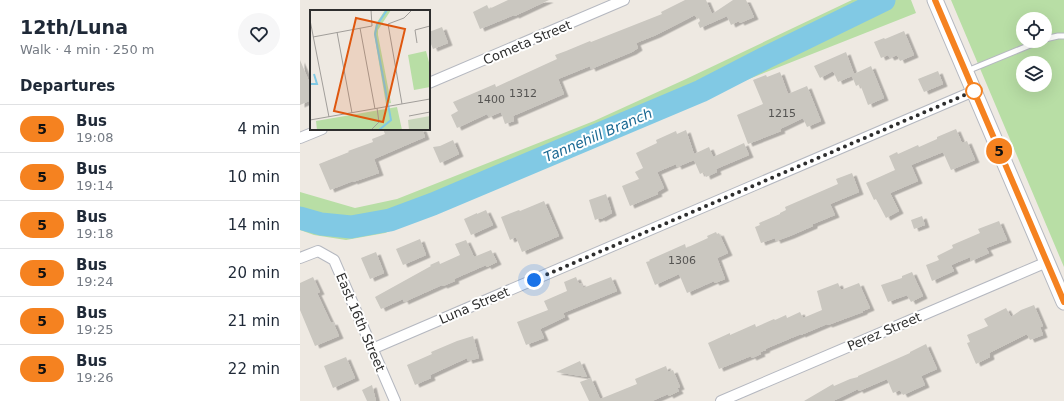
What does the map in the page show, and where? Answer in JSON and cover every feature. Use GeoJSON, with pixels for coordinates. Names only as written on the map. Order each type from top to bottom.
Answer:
{"type":"FeatureCollection","features":[{"type":"Feature","properties":{"kind":"street","name":"Cometa Street"},"geometry":{"type":"LineString","coordinates":[[430,83],[624,0]]}},
{"type":"Feature","properties":{"kind":"street"},"geometry":{"type":"LineString","coordinates":[[935,0],[1064,302]]}},
{"type":"Feature","properties":{"kind":"street","name":"Luna Street"},"geometry":{"type":"LineString","coordinates":[[372,349],[974,91]]}},
{"type":"Feature","properties":{"kind":"street"},"geometry":{"type":"LineString","coordinates":[[300,138],[320,130]]}},
{"type":"Feature","properties":{"kind":"street","name":"East 16th Street"},"geometry":{"type":"LineString","coordinates":[[300,258],[318,251],[334,260],[395,401]]}},
{"type":"Feature","properties":{"kind":"street","name":"Perez Street"},"geometry":{"type":"LineString","coordinates":[[721,401],[1047,262]]}},
{"type":"Feature","properties":{"kind":"lane"},"geometry":{"type":"LineString","coordinates":[[1052,37],[1064,36]]}},
{"type":"Feature","properties":{"kind":"lane"},"geometry":{"type":"LineString","coordinates":[[965,71],[1022,48]]}},
{"type":"Feature","properties":{"kind":"green space"},"geometry":{"type":"Polygon","coordinates":[[[852,0],[911,0],[916,13],[749,79],[385,233],[346,240],[314,235],[300,230],[300,192],[355,208],[397,199],[594,121],[852,0]]]}},
{"type":"Feature","properties":{"kind":"green space"},"geometry":{"type":"Polygon","coordinates":[[[951,0],[1064,0],[1064,267],[951,0]]]}},
{"type":"Feature","properties":{"kind":"building"},"geometry":{"type":"Polygon","coordinates":[[[508,0],[549,0],[515,16],[514,15],[480,29],[473,12],[487,5],[489,9],[508,0]]]}},
{"type":"Feature","properties":{"kind":"building"},"geometry":{"type":"Polygon","coordinates":[[[685,0],[706,0],[712,14],[733,0],[746,0],[754,17],[731,25],[727,16],[700,28],[698,23],[700,21],[699,18],[697,19],[695,15],[656,35],[636,43],[638,48],[632,52],[591,69],[590,66],[558,79],[564,94],[513,116],[514,121],[505,124],[501,112],[489,117],[487,114],[457,128],[451,115],[458,111],[453,102],[495,84],[496,87],[557,59],[555,55],[662,14],[661,12],[685,0]]]}},
{"type":"Feature","properties":{"kind":"building"},"geometry":{"type":"Polygon","coordinates":[[[442,27],[448,43],[433,49],[430,42],[430,32],[442,27]]]}},
{"type":"Feature","properties":{"kind":"building"},"geometry":{"type":"Polygon","coordinates":[[[904,31],[914,55],[900,61],[897,55],[890,58],[888,55],[881,58],[874,42],[904,31]]]}},
{"type":"Feature","properties":{"kind":"building"},"geometry":{"type":"Polygon","coordinates":[[[846,52],[854,74],[871,66],[884,98],[868,105],[860,84],[856,86],[852,76],[838,82],[833,71],[820,78],[814,66],[846,52]]]}},
{"type":"Feature","properties":{"kind":"building"},"geometry":{"type":"Polygon","coordinates":[[[300,60],[310,84],[310,100],[300,105],[300,60]]]}},
{"type":"Feature","properties":{"kind":"building"},"geometry":{"type":"Polygon","coordinates":[[[938,71],[943,84],[924,92],[918,79],[938,71]]]}},
{"type":"Feature","properties":{"kind":"building"},"geometry":{"type":"Polygon","coordinates":[[[780,72],[788,94],[807,86],[821,121],[807,127],[803,118],[780,129],[781,131],[748,144],[737,115],[763,104],[753,80],[780,72]]]}},
{"type":"Feature","properties":{"kind":"building"},"geometry":{"type":"Polygon","coordinates":[[[956,129],[962,143],[967,141],[975,160],[951,170],[943,152],[911,165],[918,181],[890,193],[899,211],[886,218],[876,199],[874,200],[866,183],[895,170],[889,156],[897,152],[898,154],[918,145],[919,147],[956,129]]]}},
{"type":"Feature","properties":{"kind":"building"},"geometry":{"type":"Polygon","coordinates":[[[383,130],[422,130],[425,137],[374,159],[379,173],[330,190],[319,164],[373,142],[372,139],[385,134],[383,130]]]}},
{"type":"Feature","properties":{"kind":"building"},"geometry":{"type":"Polygon","coordinates":[[[686,130],[694,154],[709,147],[713,157],[744,143],[749,155],[716,169],[717,172],[706,177],[704,172],[700,174],[694,160],[677,167],[676,164],[657,172],[664,188],[657,192],[658,194],[630,206],[622,186],[639,179],[635,172],[643,168],[636,153],[657,143],[656,140],[676,131],[677,134],[686,130]]]}},
{"type":"Feature","properties":{"kind":"building"},"geometry":{"type":"Polygon","coordinates":[[[453,140],[459,154],[440,163],[433,147],[440,146],[453,140]]]}},
{"type":"Feature","properties":{"kind":"building"},"geometry":{"type":"Polygon","coordinates":[[[852,173],[859,192],[830,204],[835,215],[790,236],[776,241],[775,238],[761,243],[755,227],[760,225],[759,223],[780,214],[786,210],[785,207],[838,184],[836,179],[852,173]]]}},
{"type":"Feature","properties":{"kind":"building"},"geometry":{"type":"Polygon","coordinates":[[[606,194],[612,213],[601,219],[595,220],[589,200],[606,194]]]}},
{"type":"Feature","properties":{"kind":"building"},"geometry":{"type":"Polygon","coordinates":[[[544,201],[559,236],[522,252],[516,237],[510,240],[501,217],[544,201]]]}},
{"type":"Feature","properties":{"kind":"building"},"geometry":{"type":"Polygon","coordinates":[[[486,210],[493,225],[471,235],[464,219],[486,210]]]}},
{"type":"Feature","properties":{"kind":"building"},"geometry":{"type":"Polygon","coordinates":[[[922,216],[925,225],[914,229],[911,220],[922,216]]]}},
{"type":"Feature","properties":{"kind":"building"},"geometry":{"type":"Polygon","coordinates":[[[999,221],[1007,240],[986,248],[989,253],[971,261],[970,257],[951,265],[954,271],[932,281],[926,265],[939,260],[937,256],[953,248],[952,245],[980,233],[978,229],[999,221]]]}},
{"type":"Feature","properties":{"kind":"building"},"geometry":{"type":"Polygon","coordinates":[[[716,232],[717,234],[719,233],[728,253],[717,258],[725,279],[715,283],[714,281],[687,293],[679,274],[655,285],[646,262],[685,244],[686,248],[708,238],[707,236],[716,232]]]}},
{"type":"Feature","properties":{"kind":"building"},"geometry":{"type":"Polygon","coordinates":[[[420,239],[426,255],[403,265],[396,249],[420,239]]]}},
{"type":"Feature","properties":{"kind":"building"},"geometry":{"type":"Polygon","coordinates":[[[466,240],[474,257],[491,250],[497,262],[487,267],[486,265],[454,279],[455,281],[443,286],[442,285],[404,302],[403,299],[381,309],[375,297],[431,266],[430,265],[439,261],[440,264],[460,255],[455,244],[466,240]]]}},
{"type":"Feature","properties":{"kind":"building"},"geometry":{"type":"Polygon","coordinates":[[[376,252],[384,273],[370,279],[361,258],[376,252]]]}},
{"type":"Feature","properties":{"kind":"building"},"geometry":{"type":"Polygon","coordinates":[[[912,272],[923,296],[911,302],[907,295],[888,302],[881,285],[902,278],[902,276],[912,272]]]}},
{"type":"Feature","properties":{"kind":"building"},"geometry":{"type":"Polygon","coordinates":[[[313,277],[320,292],[317,293],[331,323],[333,322],[339,336],[315,346],[300,310],[300,283],[313,277]]]}},
{"type":"Feature","properties":{"kind":"building"},"geometry":{"type":"Polygon","coordinates":[[[576,277],[579,284],[581,283],[583,288],[611,277],[617,291],[563,313],[565,317],[540,329],[544,338],[526,345],[517,322],[548,310],[544,301],[567,291],[564,282],[576,277]]]}},
{"type":"Feature","properties":{"kind":"building"},"geometry":{"type":"Polygon","coordinates":[[[838,283],[841,290],[859,283],[870,308],[765,349],[766,350],[760,352],[761,354],[752,358],[751,356],[719,369],[708,343],[755,324],[756,327],[786,315],[787,318],[800,312],[803,318],[822,310],[817,291],[838,283]]]}},
{"type":"Feature","properties":{"kind":"building"},"geometry":{"type":"Polygon","coordinates":[[[1034,305],[1043,326],[1040,327],[1043,335],[1030,340],[1027,334],[989,353],[990,357],[976,364],[967,343],[970,342],[967,335],[988,326],[984,319],[1006,308],[1011,317],[1021,310],[1034,305]]]}},
{"type":"Feature","properties":{"kind":"building"},"geometry":{"type":"Polygon","coordinates":[[[473,336],[479,358],[468,361],[467,358],[430,375],[431,378],[415,385],[407,365],[432,354],[431,352],[473,336]]]}},
{"type":"Feature","properties":{"kind":"building"},"geometry":{"type":"Polygon","coordinates":[[[926,344],[937,369],[921,376],[925,385],[903,395],[900,390],[893,393],[887,379],[859,391],[858,389],[833,401],[804,401],[833,384],[834,386],[858,377],[926,344]]]}},
{"type":"Feature","properties":{"kind":"building"},"geometry":{"type":"Polygon","coordinates":[[[346,357],[355,378],[333,388],[324,366],[346,357]]]}},
{"type":"Feature","properties":{"kind":"building"},"geometry":{"type":"Polygon","coordinates":[[[580,361],[587,377],[556,372],[580,361]]]}},
{"type":"Feature","properties":{"kind":"building"},"geometry":{"type":"Polygon","coordinates":[[[666,366],[668,372],[673,370],[680,387],[677,388],[679,391],[669,396],[668,394],[652,401],[589,401],[580,382],[591,378],[600,399],[637,384],[635,379],[666,366]]]}},
{"type":"Feature","properties":{"kind":"building"},"geometry":{"type":"Polygon","coordinates":[[[372,385],[376,401],[367,401],[362,390],[372,385]]]}},
{"type":"Feature","properties":{"kind":"waterway","name":"Tannehill Branch"},"geometry":{"type":"LineString","coordinates":[[300,218],[321,224],[351,227],[390,220],[433,204],[701,91],[884,0]]}},
{"type":"Feature","properties":{"kind":"bus line","name":"5"},"geometry":{"type":"LineString","coordinates":[[935,0],[1064,302]]}},
{"type":"Feature","properties":{"kind":"route"},"geometry":{"type":"LineString","coordinates":[[534,280],[974,91]]}}]}
